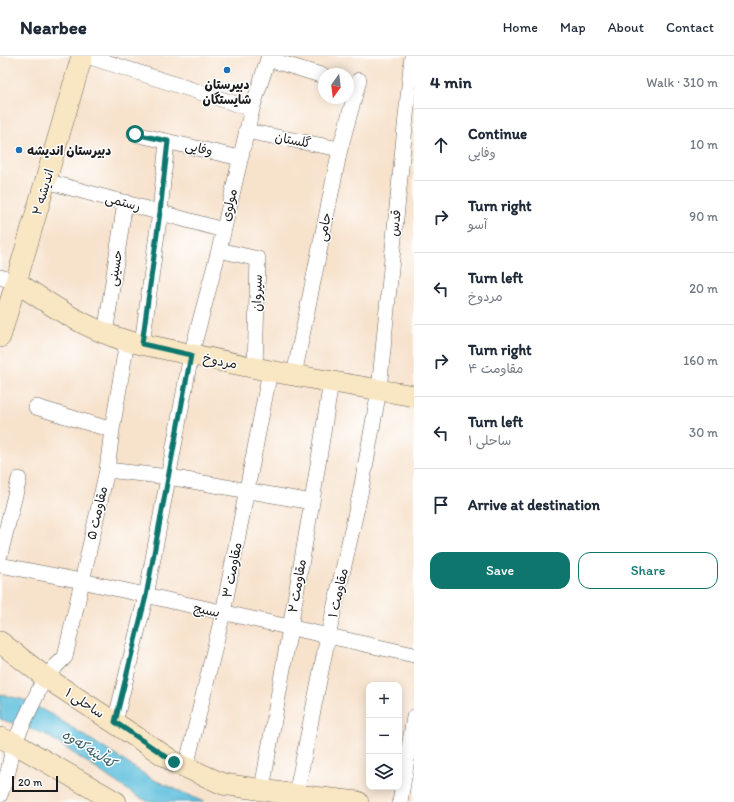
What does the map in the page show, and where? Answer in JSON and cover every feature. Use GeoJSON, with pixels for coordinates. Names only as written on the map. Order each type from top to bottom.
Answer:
{"type":"FeatureCollection","features":[{"type":"Feature","properties":{"kind":"street","name":"اندیشه ۲"},"geometry":{"type":"LineString","coordinates":[[0,337],[8,280],[46,181],[82,56]]}},
{"type":"Feature","properties":{"kind":"street"},"geometry":{"type":"LineString","coordinates":[[87,56],[252,109]]}},
{"type":"Feature","properties":{"kind":"street","name":"قدس"},"geometry":{"type":"LineString","coordinates":[[379,390],[412,56]]}},
{"type":"Feature","properties":{"kind":"street"},"geometry":{"type":"LineString","coordinates":[[268,58],[318,74]]}},
{"type":"Feature","properties":{"kind":"street","name":"مولوی"},"geometry":{"type":"LineString","coordinates":[[115,722],[146,596],[191,355],[219,250],[246,131],[268,58]]}},
{"type":"Feature","properties":{"kind":"street","name":"جامی"},"geometry":{"type":"LineString","coordinates":[[294,375],[355,83]]}},
{"type":"Feature","properties":{"kind":"street","name":"گلستان"},"geometry":{"type":"LineString","coordinates":[[246,131],[340,149]]}},
{"type":"Feature","properties":{"kind":"street","name":"وفایی"},"geometry":{"type":"LineString","coordinates":[[135,134],[240,158]]}},
{"type":"Feature","properties":{"kind":"street","name":"مقاومت ۵"},"geometry":{"type":"LineString","coordinates":[[0,795],[8,772],[7,740],[45,677],[65,657],[108,470],[112,430],[135,342],[160,212],[168,141]]}},
{"type":"Feature","properties":{"kind":"street","name":"رستمی"},"geometry":{"type":"LineString","coordinates":[[46,181],[223,230]]}},
{"type":"Feature","properties":{"kind":"street","name":"حسینی"},"geometry":{"type":"LineString","coordinates":[[105,334],[125,202]]}},
{"type":"Feature","properties":{"kind":"street","name":"سیروان"},"geometry":{"type":"LineString","coordinates":[[219,250],[258,259],[262,369]]}},
{"type":"Feature","properties":{"kind":"street","name":"مردوخ"},"geometry":{"type":"LineString","coordinates":[[8,280],[56,309],[105,334],[191,355],[331,382],[414,396]]}},
{"type":"Feature","properties":{"kind":"street","name":"مقاومت ۳"},"geometry":{"type":"LineString","coordinates":[[186,767],[223,613],[248,490],[262,369]]}},
{"type":"Feature","properties":{"kind":"street","name":"مقاومت ۲"},"geometry":{"type":"LineString","coordinates":[[262,790],[312,502],[331,382]]}},
{"type":"Feature","properties":{"kind":"street","name":"مقاومت ۱"},"geometry":{"type":"LineString","coordinates":[[296,795],[328,636],[361,490],[379,390]]}},
{"type":"Feature","properties":{"kind":"street"},"geometry":{"type":"LineString","coordinates":[[36,407],[112,430]]}},
{"type":"Feature","properties":{"kind":"street"},"geometry":{"type":"LineString","coordinates":[[108,470],[169,477],[312,502]]}},
{"type":"Feature","properties":{"kind":"street"},"geometry":{"type":"LineString","coordinates":[[0,555],[19,479]]}},
{"type":"Feature","properties":{"kind":"street","name":"بسیج"},"geometry":{"type":"LineString","coordinates":[[0,565],[82,581],[414,655]]}},
{"type":"Feature","properties":{"kind":"street","name":"ساحلی ۱"},"geometry":{"type":"LineString","coordinates":[[0,642],[45,677],[174,762],[223,784],[296,795],[358,802]]}},
{"type":"Feature","properties":{"kind":"street"},"geometry":{"type":"LineString","coordinates":[[400,802],[411,750],[414,717]]}},
{"type":"Feature","properties":{"kind":"street"},"geometry":{"type":"LineString","coordinates":[[7,740],[116,802]]}},
{"type":"Feature","properties":{"kind":"water","name":"کەڵینەکەوە"},"geometry":{"type":"Polygon","coordinates":[[[0,694],[24,700],[54,716],[152,779],[205,802],[150,802],[138,797],[45,734],[0,719],[0,694]]]}},
{"type":"Feature","properties":{"kind":"place","name":"دبیرستان شایستگان"},"geometry":{"type":"Point","coordinates":[227,70]}},
{"type":"Feature","properties":{"kind":"place","name":"دبیرستان اندیشه"},"geometry":{"type":"Point","coordinates":[19,150]}},
{"type":"Feature","properties":{"kind":"route"},"geometry":{"type":"LineString","coordinates":[[135,134],[168,141],[142,344],[191,355],[146,596],[115,722],[174,762]]}}]}
